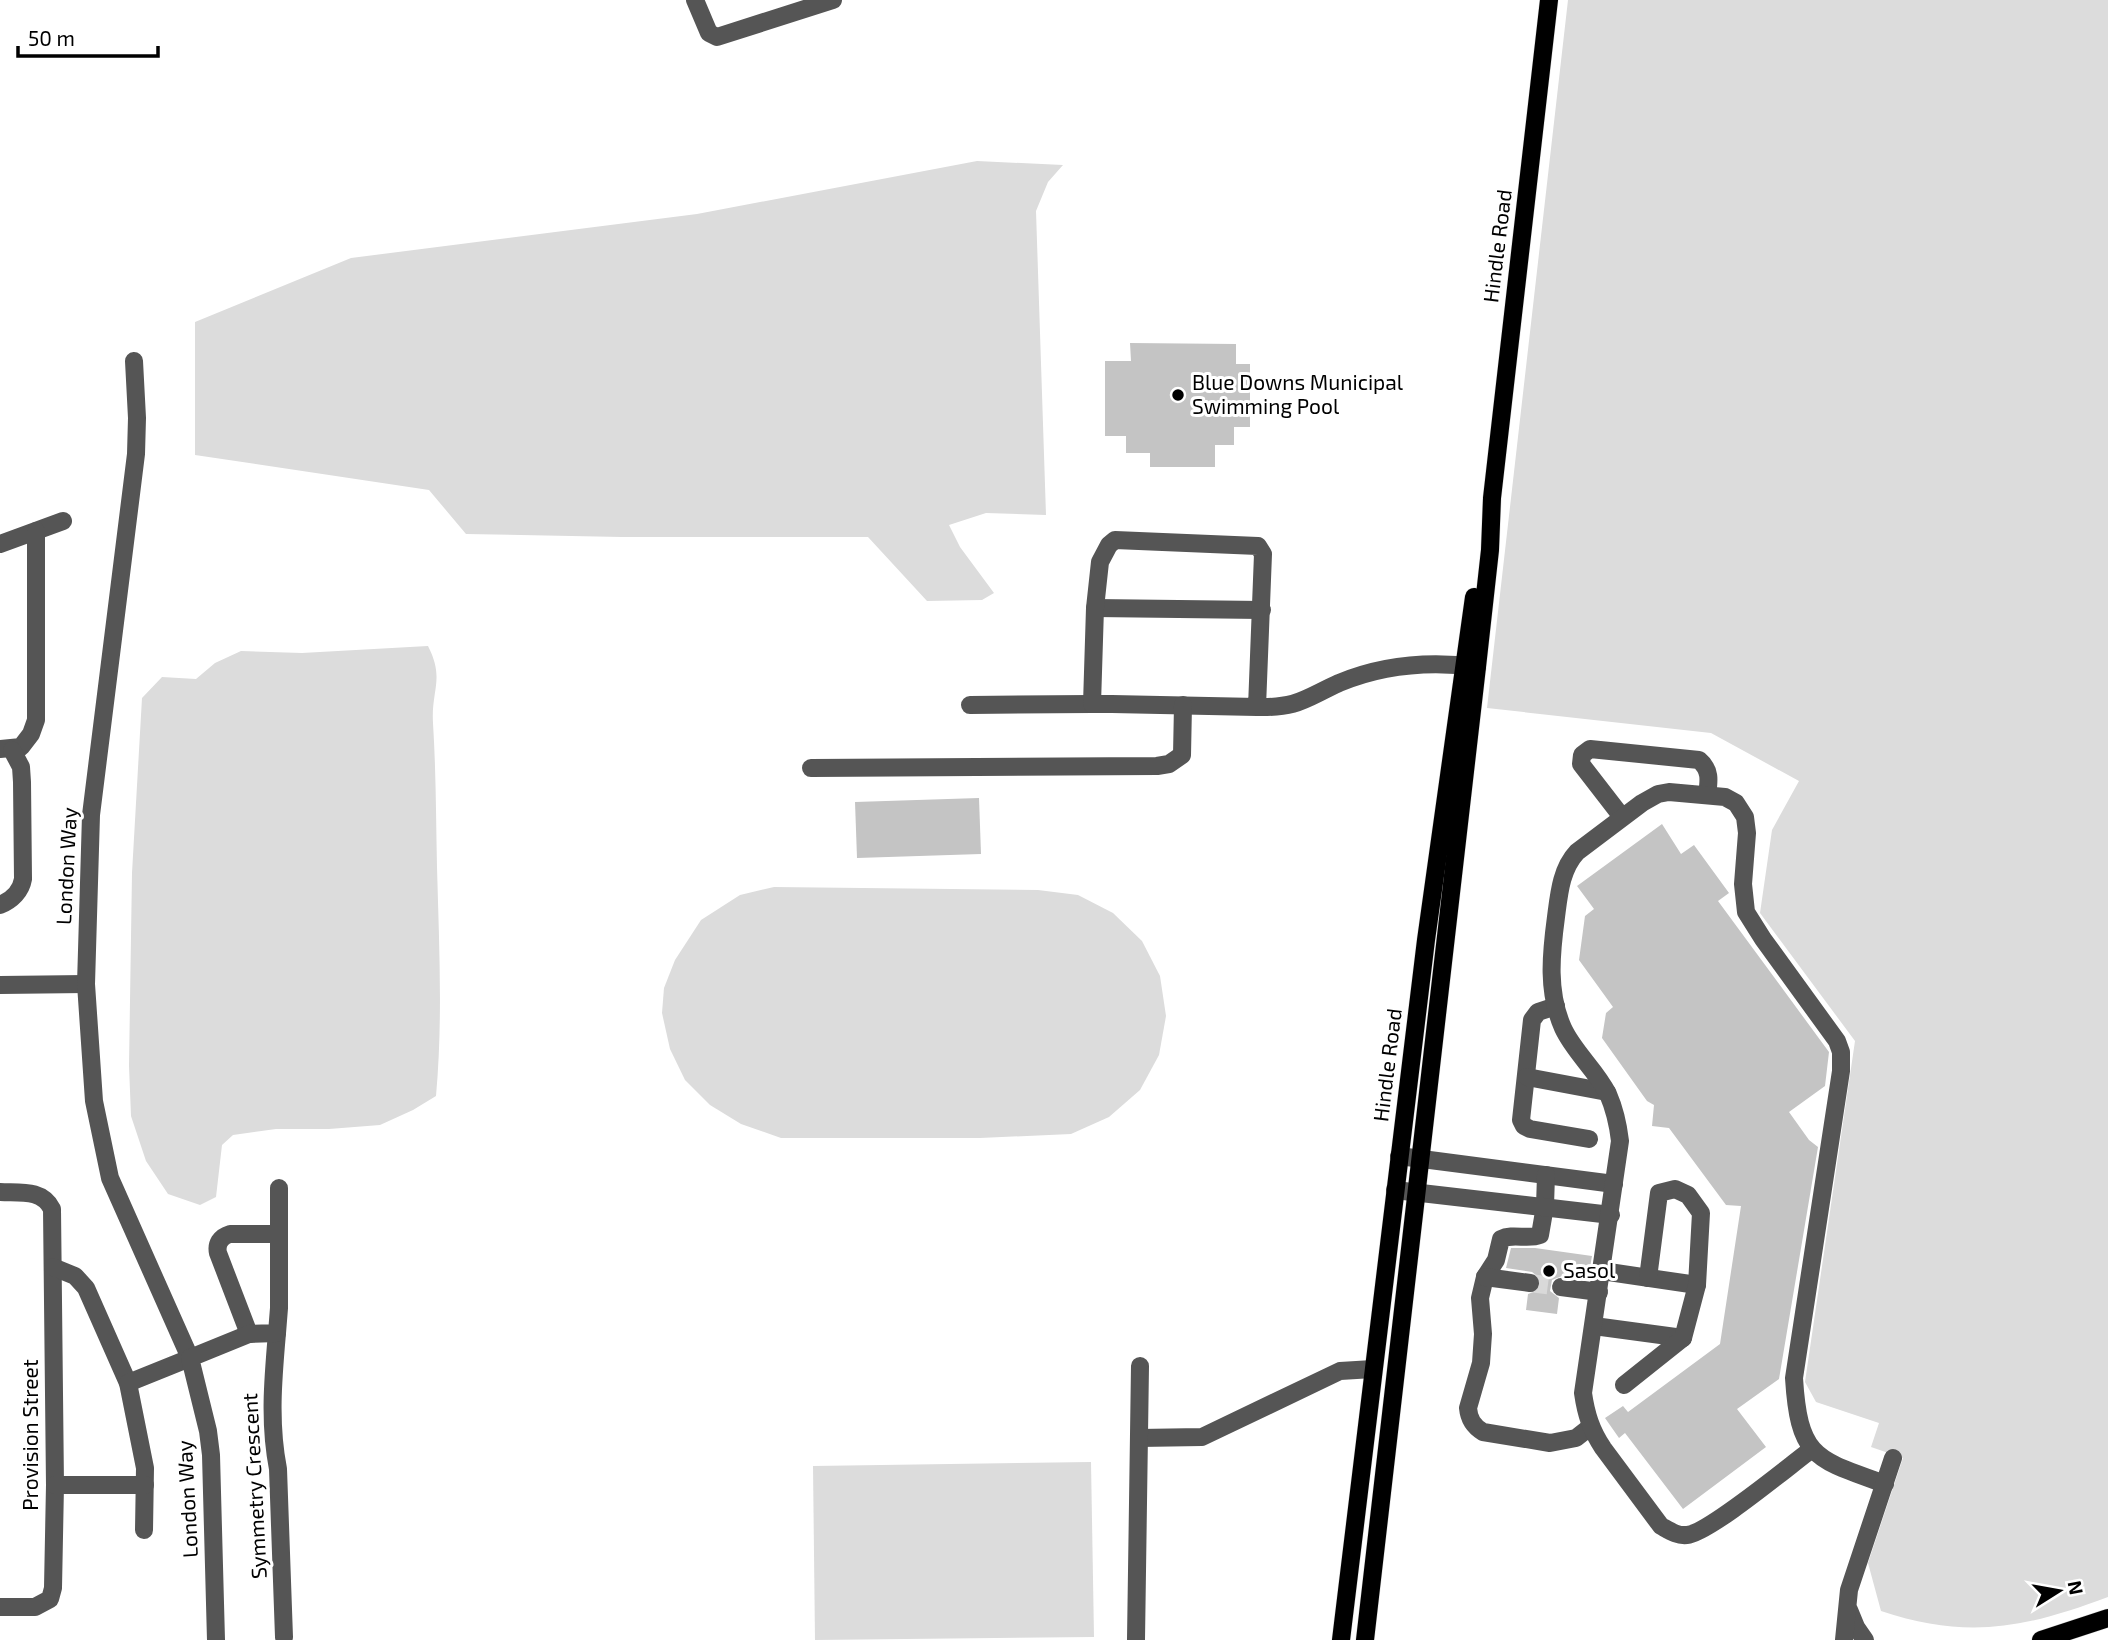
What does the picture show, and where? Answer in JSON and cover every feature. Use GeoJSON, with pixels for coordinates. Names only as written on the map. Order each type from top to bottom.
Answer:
{"type":"FeatureCollection","features":[{"type":"Feature","properties":{"kind":"main road","name":"Hindle Road"},"geometry":{"type":"LineString","coordinates":[[1341,1640],[1399,1156],[1470,666],[1490,550],[1492,498],[1549,0]]}},
{"type":"Feature","properties":{"kind":"main road","name":"Hindle Road"},"geometry":{"type":"LineString","coordinates":[[1366,1640],[1421,1159],[1470,666]]}},
{"type":"Feature","properties":{"kind":"main road"},"geometry":{"type":"LineString","coordinates":[[2041,1640],[2108,1618]]}},
{"type":"Feature","properties":{"kind":"street"},"geometry":{"type":"LineString","coordinates":[[695,0],[709,33],[717,37],[833,0]]}},
{"type":"Feature","properties":{"kind":"street","name":"London Way"},"geometry":{"type":"LineString","coordinates":[[134,361],[136,454],[91,815],[86,984],[94,1101],[110,1178],[198,1355],[211,1455],[216,1640]]}},
{"type":"Feature","properties":{"kind":"street"},"geometry":{"type":"LineString","coordinates":[[0,544],[63,522]]}},
{"type":"Feature","properties":{"kind":"street"},"geometry":{"type":"LineString","coordinates":[[0,905],[12,898],[22,886],[23,878],[21,767],[11,749],[31,734],[36,720],[36,531]]}},
{"type":"Feature","properties":{"kind":"street"},"geometry":{"type":"LineString","coordinates":[[1092,704],[1095,608],[1100,562],[1109,545],[1115,540],[1258,546],[1263,554],[1257,707]]}},
{"type":"Feature","properties":{"kind":"street"},"geometry":{"type":"LineString","coordinates":[[1095,608],[1262,610]]}},
{"type":"Feature","properties":{"kind":"street"},"geometry":{"type":"LineString","coordinates":[[970,705],[1092,704],[1275,708],[1304,701],[1338,684],[1369,673],[1411,665],[1470,666]]}},
{"type":"Feature","properties":{"kind":"street"},"geometry":{"type":"LineString","coordinates":[[811,768],[1157,766],[1173,762],[1182,755],[1183,705]]}},
{"type":"Feature","properties":{"kind":"street"},"geometry":{"type":"LineString","coordinates":[[1622,817],[1581,764],[1583,755],[1590,749],[1699,760],[1707,767],[1707,795]]}},
{"type":"Feature","properties":{"kind":"street"},"geometry":{"type":"LineString","coordinates":[[1812,1449],[1710,1525],[1689,1535],[1676,1534],[1661,1526],[1590,1427],[1583,1393],[1620,1141],[1616,1114],[1607,1093],[1572,1045],[1562,1026],[1551,980],[1551,955],[1559,894],[1569,860],[1622,817],[1658,794],[1669,792],[1726,797],[1736,803],[1745,817],[1747,833],[1743,884],[1746,912],[1837,1041],[1841,1052],[1841,1071],[1794,1378],[1798,1424],[1812,1449],[1821,1458],[1837,1467],[1885,1484]]}},
{"type":"Feature","properties":{"kind":"street"},"geometry":{"type":"LineString","coordinates":[[0,985],[86,984]]}},
{"type":"Feature","properties":{"kind":"street"},"geometry":{"type":"LineString","coordinates":[[1556,1006],[1534,1016],[1521,1120],[1524,1126],[1540,1131],[1589,1139]]}},
{"type":"Feature","properties":{"kind":"street"},"geometry":{"type":"LineString","coordinates":[[1527,1077],[1607,1093]]}},
{"type":"Feature","properties":{"kind":"street"},"geometry":{"type":"LineString","coordinates":[[1399,1156],[1614,1184]]}},
{"type":"Feature","properties":{"kind":"street"},"geometry":{"type":"LineString","coordinates":[[1546,1175],[1540,1235],[1501,1239],[1496,1260],[1485,1277],[1480,1298],[1483,1334],[1480,1363],[1468,1408],[1471,1420],[1483,1432],[1550,1443],[1576,1438],[1590,1427]]}},
{"type":"Feature","properties":{"kind":"street","name":"Symmetry Crescent"},"geometry":{"type":"LineString","coordinates":[[279,1188],[277,1333],[272,1410],[273,1442],[278,1468],[284,1637]]}},
{"type":"Feature","properties":{"kind":"street"},"geometry":{"type":"LineString","coordinates":[[1395,1189],[1611,1215]]}},
{"type":"Feature","properties":{"kind":"street"},"geometry":{"type":"LineString","coordinates":[[1624,1385],[1683,1338],[1697,1285],[1701,1213],[1688,1195],[1675,1189],[1659,1194],[1648,1278]]}},
{"type":"Feature","properties":{"kind":"street","name":"Provision Street"},"geometry":{"type":"LineString","coordinates":[[0,1192],[44,1197],[54,1217],[55,1485],[53,1588],[47,1602],[35,1607],[0,1607]]}},
{"type":"Feature","properties":{"kind":"street"},"geometry":{"type":"LineString","coordinates":[[249,1334],[218,1253],[219,1242],[226,1235],[279,1234]]}},
{"type":"Feature","properties":{"kind":"street"},"geometry":{"type":"LineString","coordinates":[[53,1267],[75,1276],[86,1288],[128,1382],[144,1458],[144,1530]]}},
{"type":"Feature","properties":{"kind":"street"},"geometry":{"type":"LineString","coordinates":[[1602,1271],[1697,1285]]}},
{"type":"Feature","properties":{"kind":"street"},"geometry":{"type":"LineString","coordinates":[[1485,1277],[1530,1283]]}},
{"type":"Feature","properties":{"kind":"street"},"geometry":{"type":"LineString","coordinates":[[1561,1287],[1599,1292]]}},
{"type":"Feature","properties":{"kind":"street"},"geometry":{"type":"LineString","coordinates":[[1594,1326],[1683,1338]]}},
{"type":"Feature","properties":{"kind":"street"},"geometry":{"type":"LineString","coordinates":[[128,1382],[249,1334],[277,1333]]}},
{"type":"Feature","properties":{"kind":"street"},"geometry":{"type":"LineString","coordinates":[[1136,1640],[1140,1366]]}},
{"type":"Feature","properties":{"kind":"street"},"geometry":{"type":"LineString","coordinates":[[1139,1438],[1202,1437],[1340,1371],[1373,1369]]}},
{"type":"Feature","properties":{"kind":"street"},"geometry":{"type":"LineString","coordinates":[[1844,1640],[1853,1578],[1893,1458]]}},
{"type":"Feature","properties":{"kind":"street"},"geometry":{"type":"LineString","coordinates":[[55,1485],[145,1485]]}},
{"type":"Feature","properties":{"kind":"street"},"geometry":{"type":"LineString","coordinates":[[1848,1606],[1856,1627],[1865,1640]]}},
{"type":"Feature","properties":{"kind":"shaded area"},"geometry":{"type":"Polygon","coordinates":[[[1568,0],[2108,0],[2108,1597],[2078,1608],[2023,1623],[1969,1627],[1912,1620],[1881,1611],[1868,1563],[1903,1458],[1871,1447],[1879,1423],[1816,1402],[1805,1382],[1855,1041],[1760,913],[1772,830],[1799,781],[1711,733],[1487,708],[1568,0]]]}},
{"type":"Feature","properties":{"kind":"shaded area"},"geometry":{"type":"Polygon","coordinates":[[[977,161],[1063,165],[1048,182],[1036,211],[1046,515],[986,513],[949,525],[960,547],[994,593],[982,600],[927,601],[868,537],[466,534],[429,490],[195,455],[195,322],[351,258],[697,214],[977,161]]]}},
{"type":"Feature","properties":{"kind":"shaded area"},"geometry":{"type":"Polygon","coordinates":[[[428,646],[437,676],[433,712],[440,1010],[436,1096],[380,1125],[276,1129],[233,1135],[222,1145],[216,1197],[200,1205],[168,1194],[146,1161],[131,1116],[129,1066],[132,873],[142,698],[162,677],[196,679],[215,663],[241,651],[302,653],[428,646]]]}},
{"type":"Feature","properties":{"kind":"shaded area"},"geometry":{"type":"Polygon","coordinates":[[[774,887],[1038,890],[1078,895],[1113,913],[1142,941],[1160,976],[1166,1016],[1159,1055],[1140,1090],[1109,1117],[1071,1134],[980,1138],[781,1138],[741,1124],[710,1105],[685,1080],[670,1049],[662,1013],[664,988],[675,960],[701,920],[740,895],[774,887]]]}},
{"type":"Feature","properties":{"kind":"shaded area"},"geometry":{"type":"Polygon","coordinates":[[[1091,1462],[1094,1637],[815,1640],[813,1466],[1091,1462]]]}},
{"type":"Feature","properties":{"kind":"building","name":"Blue Downs Municipal Swimming Pool"},"geometry":{"type":"Polygon","coordinates":[[[1130,343],[1236,344],[1236,364],[1250,364],[1250,427],[1234,427],[1234,445],[1215,445],[1215,467],[1150,467],[1150,453],[1126,453],[1126,436],[1105,436],[1105,361],[1131,361],[1130,343]]]}},
{"type":"Feature","properties":{"kind":"building"},"geometry":{"type":"Polygon","coordinates":[[[979,798],[981,854],[857,858],[855,802],[979,798]]]}},
{"type":"Feature","properties":{"kind":"building"},"geometry":{"type":"Polygon","coordinates":[[[1662,824],[1681,854],[1694,845],[1729,893],[1718,901],[1829,1052],[1825,1086],[1789,1112],[1809,1140],[1818,1147],[1779,1379],[1737,1409],[1766,1447],[1683,1509],[1625,1433],[1619,1438],[1605,1418],[1623,1406],[1628,1412],[1720,1344],[1741,1206],[1726,1205],[1669,1128],[1652,1126],[1654,1105],[1647,1101],[1602,1038],[1606,1013],[1613,1007],[1579,960],[1585,916],[1594,909],[1577,886],[1662,824]]]}},
{"type":"Feature","properties":{"kind":"building"},"geometry":{"type":"Polygon","coordinates":[[[1511,1248],[1535,1248],[1592,1256],[1588,1279],[1562,1276],[1552,1280],[1550,1291],[1559,1298],[1557,1314],[1526,1310],[1528,1294],[1539,1290],[1541,1279],[1532,1272],[1506,1268],[1511,1248]]]}},
{"type":"Feature","properties":{"kind":"tunnel"},"geometry":{"type":"LineString","coordinates":[[1530,1283],[1561,1287]]}},
{"type":"Feature","properties":{"kind":"place","name":"Blue Downs Municipal Swimming Pool"},"geometry":{"type":"Point","coordinates":[1178,395]}},
{"type":"Feature","properties":{"kind":"place","name":"Sasol"},"geometry":{"type":"Point","coordinates":[1549,1271]}}]}
